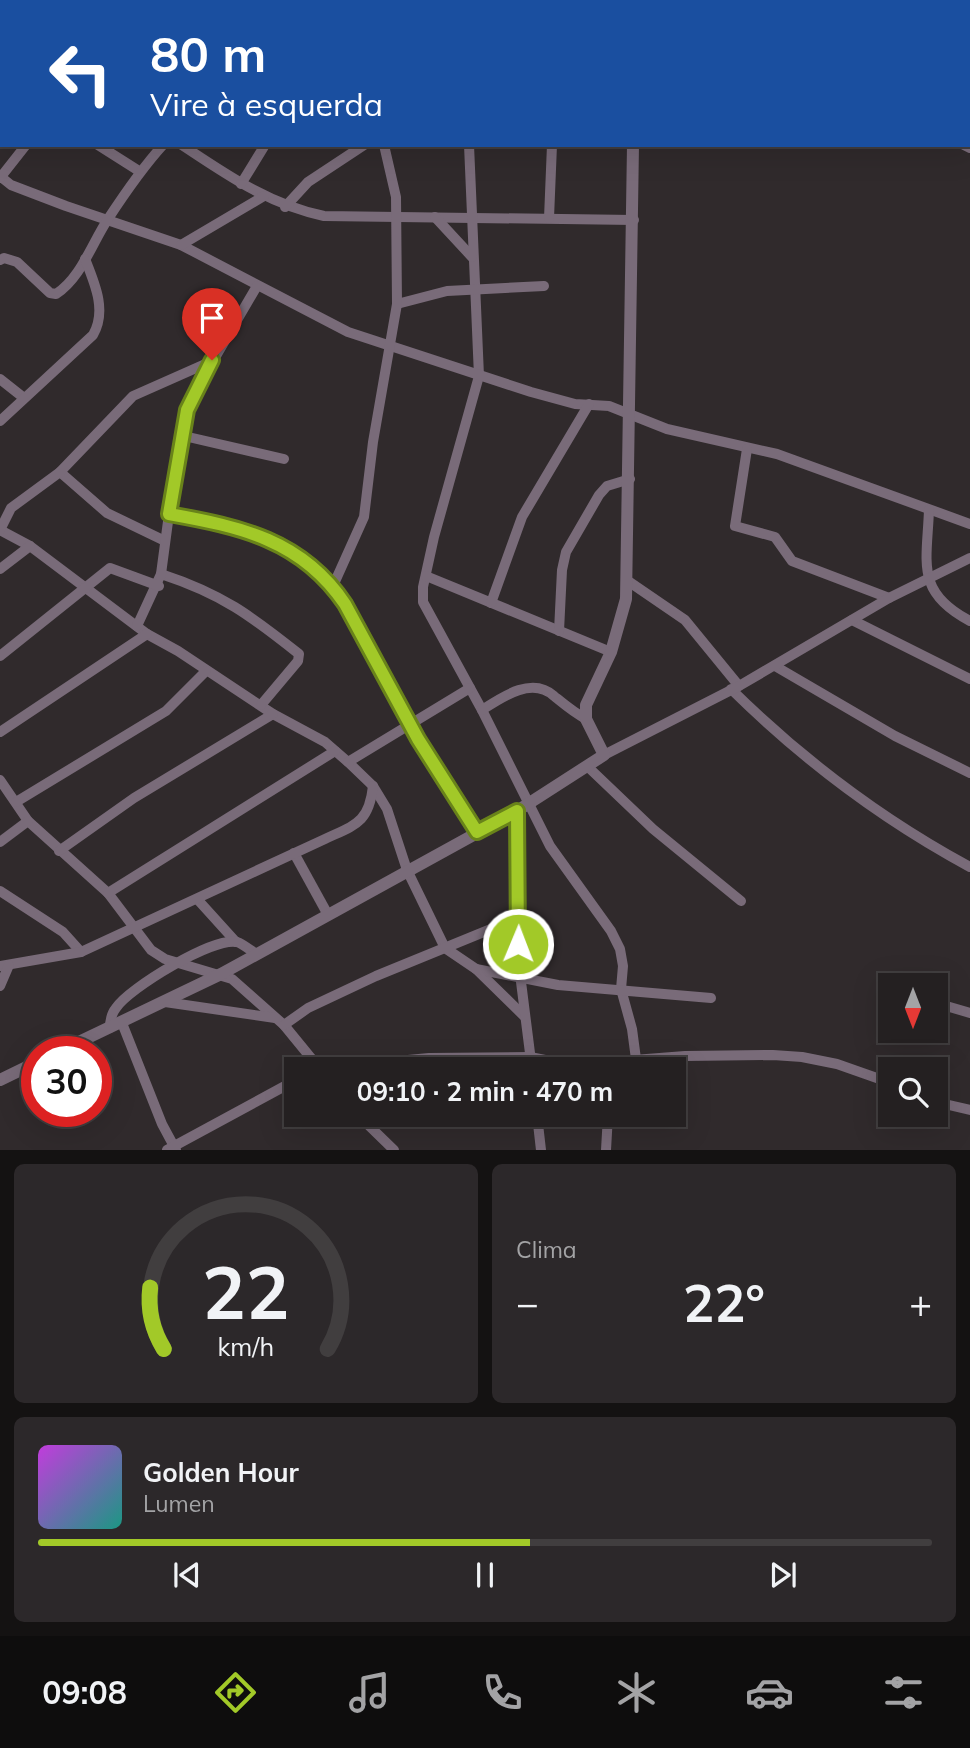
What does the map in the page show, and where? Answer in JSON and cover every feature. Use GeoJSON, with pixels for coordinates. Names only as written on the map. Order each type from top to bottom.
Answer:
{"type":"FeatureCollection","features":[{"type":"Feature","properties":{"kind":"street"},"geometry":{"type":"LineString","coordinates":[[24,147],[0,177],[11,185],[181,245],[329,324],[479,376],[561,400],[609,406],[667,429],[815,467],[970,524]]}},
{"type":"Feature","properties":{"kind":"street"},"geometry":{"type":"LineString","coordinates":[[101,147],[139,172]]}},
{"type":"Feature","properties":{"kind":"street"},"geometry":{"type":"LineString","coordinates":[[0,260],[5,258],[17,262],[37,283],[56,294],[85,260],[107,220],[139,172],[161,147]]}},
{"type":"Feature","properties":{"kind":"street"},"geometry":{"type":"LineString","coordinates":[[185,147],[241,184],[285,207],[324,216],[634,220]]}},
{"type":"Feature","properties":{"kind":"street"},"geometry":{"type":"LineString","coordinates":[[241,184],[264,147]]}},
{"type":"Feature","properties":{"kind":"street"},"geometry":{"type":"LineString","coordinates":[[285,207],[308,182],[361,147]]}},
{"type":"Feature","properties":{"kind":"street"},"geometry":{"type":"LineString","coordinates":[[333,586],[364,517],[373,442],[397,304],[397,217],[393,174],[385,147]]}},
{"type":"Feature","properties":{"kind":"street"},"geometry":{"type":"LineString","coordinates":[[469,147],[479,376],[426,576],[423,602],[482,710],[522,807],[611,931],[623,967],[621,989],[632,1028],[636,1057]]}},
{"type":"Feature","properties":{"kind":"street"},"geometry":{"type":"LineString","coordinates":[[549,218],[552,147]]}},
{"type":"Feature","properties":{"kind":"street"},"geometry":{"type":"LineString","coordinates":[[604,755],[586,719],[586,705],[611,652],[626,599],[628,580],[633,147]]}},
{"type":"Feature","properties":{"kind":"street"},"geometry":{"type":"LineString","coordinates":[[181,245],[264,196]]}},
{"type":"Feature","properties":{"kind":"street"},"geometry":{"type":"LineString","coordinates":[[435,217],[472,257]]}},
{"type":"Feature","properties":{"kind":"street"},"geometry":{"type":"LineString","coordinates":[[0,421],[93,335],[100,324],[97,294],[85,260]]}},
{"type":"Feature","properties":{"kind":"street"},"geometry":{"type":"LineString","coordinates":[[137,626],[159,586],[162,574],[169,514],[192,397],[257,286]]}},
{"type":"Feature","properties":{"kind":"street"},"geometry":{"type":"LineString","coordinates":[[397,304],[447,291],[544,286]]}},
{"type":"Feature","properties":{"kind":"street"},"geometry":{"type":"LineString","coordinates":[[212,360],[133,396],[60,472],[19,500],[0,530],[30,545],[85,590],[147,634],[164,642],[273,714],[304,729],[348,762],[373,786],[387,809],[407,870],[445,948],[476,969],[525,1017]]}},
{"type":"Feature","properties":{"kind":"street"},"geometry":{"type":"LineString","coordinates":[[0,379],[24,398]]}},
{"type":"Feature","properties":{"kind":"street"},"geometry":{"type":"LineString","coordinates":[[491,603],[522,517],[589,404]]}},
{"type":"Feature","properties":{"kind":"street"},"geometry":{"type":"LineString","coordinates":[[184,436],[284,459]]}},
{"type":"Feature","properties":{"kind":"street"},"geometry":{"type":"LineString","coordinates":[[747,449],[735,526],[775,537],[792,561],[889,598]]}},
{"type":"Feature","properties":{"kind":"street"},"geometry":{"type":"LineString","coordinates":[[60,472],[107,513],[165,541]]}},
{"type":"Feature","properties":{"kind":"street"},"geometry":{"type":"LineString","coordinates":[[559,631],[562,570],[566,552],[607,486],[630,479]]}},
{"type":"Feature","properties":{"kind":"street"},"geometry":{"type":"LineString","coordinates":[[929,510],[927,579],[950,609],[970,621]]}},
{"type":"Feature","properties":{"kind":"street"},"geometry":{"type":"LineString","coordinates":[[169,514],[202,520],[279,543],[293,551],[333,586],[411,725],[477,832]]}},
{"type":"Feature","properties":{"kind":"street"},"geometry":{"type":"LineString","coordinates":[[0,569],[30,545]]}},
{"type":"Feature","properties":{"kind":"street"},"geometry":{"type":"LineString","coordinates":[[92,1036],[221,974],[522,807],[604,755],[775,666],[889,598],[968,561]]}},
{"type":"Feature","properties":{"kind":"street"},"geometry":{"type":"LineString","coordinates":[[0,656],[39,622],[85,590],[110,568],[159,586]]}},
{"type":"Feature","properties":{"kind":"street"},"geometry":{"type":"LineString","coordinates":[[162,574],[197,586],[243,609],[299,653],[298,661],[261,705]]}},
{"type":"Feature","properties":{"kind":"street"},"geometry":{"type":"LineString","coordinates":[[426,576],[611,652]]}},
{"type":"Feature","properties":{"kind":"street"},"geometry":{"type":"LineString","coordinates":[[628,580],[685,620],[755,713],[876,811],[970,867]]}},
{"type":"Feature","properties":{"kind":"street"},"geometry":{"type":"LineString","coordinates":[[626,599],[646,591]]}},
{"type":"Feature","properties":{"kind":"street"},"geometry":{"type":"LineString","coordinates":[[852,620],[970,679]]}},
{"type":"Feature","properties":{"kind":"street"},"geometry":{"type":"LineString","coordinates":[[0,732],[147,634]]}},
{"type":"Feature","properties":{"kind":"street"},"geometry":{"type":"LineString","coordinates":[[775,666],[895,736],[970,774]]}},
{"type":"Feature","properties":{"kind":"street"},"geometry":{"type":"LineString","coordinates":[[16,802],[166,710],[206,671]]}},
{"type":"Feature","properties":{"kind":"street"},"geometry":{"type":"LineString","coordinates":[[348,762],[470,688]]}},
{"type":"Feature","properties":{"kind":"street"},"geometry":{"type":"LineString","coordinates":[[482,710],[507,694],[533,689],[554,695],[565,708],[586,719]]}},
{"type":"Feature","properties":{"kind":"street"},"geometry":{"type":"LineString","coordinates":[[59,851],[134,798],[273,714]]}},
{"type":"Feature","properties":{"kind":"street"},"geometry":{"type":"LineString","coordinates":[[108,893],[335,751]]}},
{"type":"Feature","properties":{"kind":"street"},"geometry":{"type":"LineString","coordinates":[[587,766],[653,829],[741,901]]}},
{"type":"Feature","properties":{"kind":"street"},"geometry":{"type":"LineString","coordinates":[[0,780],[28,821],[108,893],[151,950],[177,963],[221,974],[255,996],[284,1025],[309,1057]]}},
{"type":"Feature","properties":{"kind":"street"},"geometry":{"type":"LineString","coordinates":[[0,986],[5,965],[81,951],[198,900],[359,823],[371,803],[373,786]]}},
{"type":"Feature","properties":{"kind":"street"},"geometry":{"type":"LineString","coordinates":[[522,807],[518,918],[521,979],[530,1057]]}},
{"type":"Feature","properties":{"kind":"street"},"geometry":{"type":"LineString","coordinates":[[0,842],[28,821]]}},
{"type":"Feature","properties":{"kind":"street"},"geometry":{"type":"LineString","coordinates":[[294,853],[327,913]]}},
{"type":"Feature","properties":{"kind":"street"},"geometry":{"type":"LineString","coordinates":[[0,891],[63,932],[81,951]]}},
{"type":"Feature","properties":{"kind":"street"},"geometry":{"type":"LineString","coordinates":[[198,900],[236,942],[256,953]]}},
{"type":"Feature","properties":{"kind":"street"},"geometry":{"type":"LineString","coordinates":[[284,1025],[295,1015],[328,998],[518,918]]}},
{"type":"Feature","properties":{"kind":"street"},"geometry":{"type":"LineString","coordinates":[[236,942],[159,972],[122,1000],[110,1019],[116,1025],[172,1149],[284,1087]]}},
{"type":"Feature","properties":{"kind":"street"},"geometry":{"type":"LineString","coordinates":[[476,969],[521,979],[586,988],[711,998]]}},
{"type":"Feature","properties":{"kind":"street"},"geometry":{"type":"LineString","coordinates":[[165,1002],[275,1018]]}},
{"type":"Feature","properties":{"kind":"street"},"geometry":{"type":"LineString","coordinates":[[948,1007],[970,1013]]}},
{"type":"Feature","properties":{"kind":"street"},"geometry":{"type":"LineString","coordinates":[[684,1057],[802,1057],[836,1064],[878,1079]]}},
{"type":"Feature","properties":{"kind":"street"},"geometry":{"type":"LineString","coordinates":[[0,1080],[21,1070]]}},
{"type":"Feature","properties":{"kind":"street"},"geometry":{"type":"LineString","coordinates":[[948,1105],[970,1110]]}},
{"type":"Feature","properties":{"kind":"street"},"geometry":{"type":"LineString","coordinates":[[372,1127],[394,1150]]}},
{"type":"Feature","properties":{"kind":"street"},"geometry":{"type":"LineString","coordinates":[[538,1127],[541,1150]]}},
{"type":"Feature","properties":{"kind":"street"},"geometry":{"type":"LineString","coordinates":[[606,1150],[607,1127]]}},
{"type":"Feature","properties":{"kind":"route"},"geometry":{"type":"LineString","coordinates":[[212,360],[187,410],[169,514],[258,535],[279,543],[309,563],[333,586],[345,604],[418,739],[477,832],[517,811],[518,944]]}}]}
